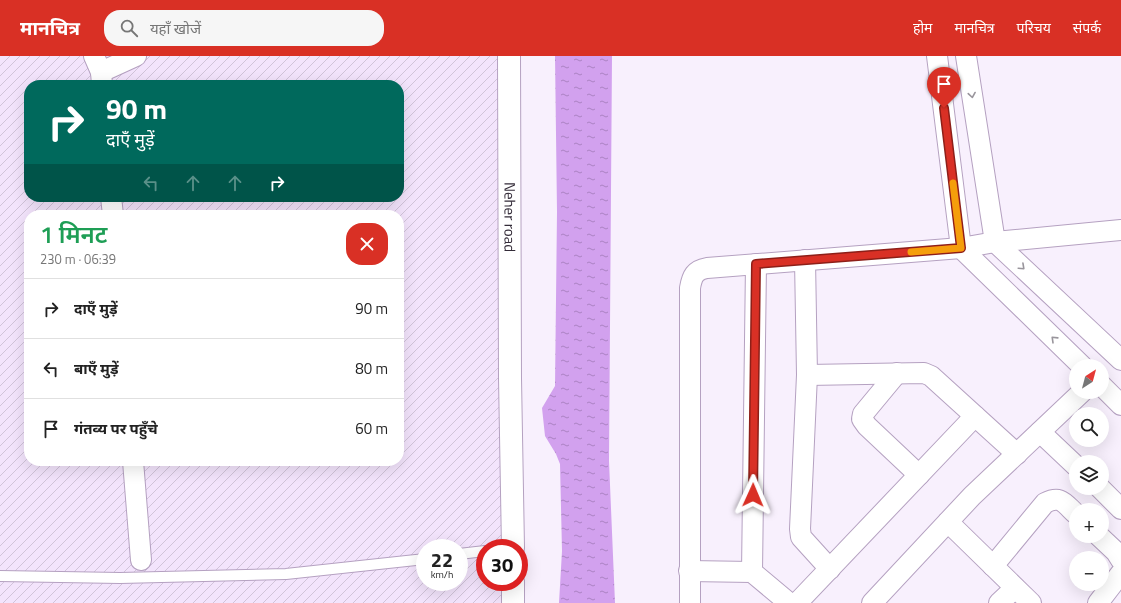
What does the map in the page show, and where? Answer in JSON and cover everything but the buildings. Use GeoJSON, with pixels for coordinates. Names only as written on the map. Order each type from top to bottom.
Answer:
{"type":"FeatureCollection","features":[{"type":"Feature","properties":{"kind":"street"},"geometry":{"type":"LineString","coordinates":[[99,71],[136,56]]}},
{"type":"Feature","properties":{"kind":"street","name":"Neher road"},"geometry":{"type":"LineString","coordinates":[[509,56],[510,539]]}},
{"type":"Feature","properties":{"kind":"street"},"geometry":{"type":"LineString","coordinates":[[937,56],[961,248],[1075,359]]}},
{"type":"Feature","properties":{"kind":"street"},"geometry":{"type":"LineString","coordinates":[[966,56],[995,242],[1121,360]]}},
{"type":"Feature","properties":{"kind":"street"},"geometry":{"type":"LineString","coordinates":[[690,603],[691,278],[700,269],[961,248],[995,242],[1121,230]]}},
{"type":"Feature","properties":{"kind":"street"},"geometry":{"type":"LineString","coordinates":[[805,260],[807,375],[800,508],[801,537],[830,569]]}},
{"type":"Feature","properties":{"kind":"street"},"geometry":{"type":"LineString","coordinates":[[756,264],[762,586]]}},
{"type":"Feature","properties":{"kind":"street"},"geometry":{"type":"LineString","coordinates":[[897,373],[863,414],[862,419],[866,426],[919,475]]}},
{"type":"Feature","properties":{"kind":"street"},"geometry":{"type":"LineString","coordinates":[[807,375],[924,373],[931,376],[1016,454]]}},
{"type":"Feature","properties":{"kind":"street"},"geometry":{"type":"LineString","coordinates":[[1109,393],[1121,405]]}},
{"type":"Feature","properties":{"kind":"street"},"geometry":{"type":"LineString","coordinates":[[872,603],[948,522],[1016,454],[1075,399]]}},
{"type":"Feature","properties":{"kind":"street"},"geometry":{"type":"LineString","coordinates":[[797,603],[975,416]]}},
{"type":"Feature","properties":{"kind":"street"},"geometry":{"type":"LineString","coordinates":[[1040,432],[1069,459]]}},
{"type":"Feature","properties":{"kind":"street"},"geometry":{"type":"LineString","coordinates":[[133,466],[141,560]]}},
{"type":"Feature","properties":{"kind":"street"},"geometry":{"type":"LineString","coordinates":[[1107,495],[1121,508]]}},
{"type":"Feature","properties":{"kind":"street"},"geometry":{"type":"LineString","coordinates":[[993,566],[1045,503],[1054,499],[1059,499],[1069,508]]}},
{"type":"Feature","properties":{"kind":"street"},"geometry":{"type":"LineString","coordinates":[[948,522],[1031,603]]}},
{"type":"Feature","properties":{"kind":"street"},"geometry":{"type":"LineString","coordinates":[[1106,543],[1116,552],[1121,560]]}},
{"type":"Feature","properties":{"kind":"street"},"geometry":{"type":"LineString","coordinates":[[689,571],[762,586],[789,603]]}},
{"type":"Feature","properties":{"kind":"street"},"geometry":{"type":"LineString","coordinates":[[1098,603],[1121,573]]}},
{"type":"Feature","properties":{"kind":"street"},"geometry":{"type":"LineString","coordinates":[[999,603],[1015,588]]}},
{"type":"Feature","properties":{"kind":"street"},"geometry":{"type":"LineString","coordinates":[[513,591],[513,603]]}},
{"type":"Feature","properties":{"kind":"lane"},"geometry":{"type":"LineString","coordinates":[[0,576],[120,578],[286,574],[416,560]]}},
{"type":"Feature","properties":{"kind":"shaded area"},"geometry":{"type":"Polygon","coordinates":[[[0,56],[516,56],[517,539],[476,539],[476,591],[519,591],[520,603],[0,603],[0,56]]]}},
{"type":"Feature","properties":{"kind":"water"},"geometry":{"type":"Polygon","coordinates":[[[555,56],[612,56],[609,461],[615,603],[559,603],[562,551],[560,464],[545,436],[542,408],[555,386],[557,212],[555,56]]]}},
{"type":"Feature","properties":{"kind":"slow traffic"},"geometry":{"type":"LineString","coordinates":[[911,252],[961,248],[953,183]]}},
{"type":"Feature","properties":{"kind":"route"},"geometry":{"type":"LineString","coordinates":[[753,495],[756,264],[961,248],[944,108]]}}]}
